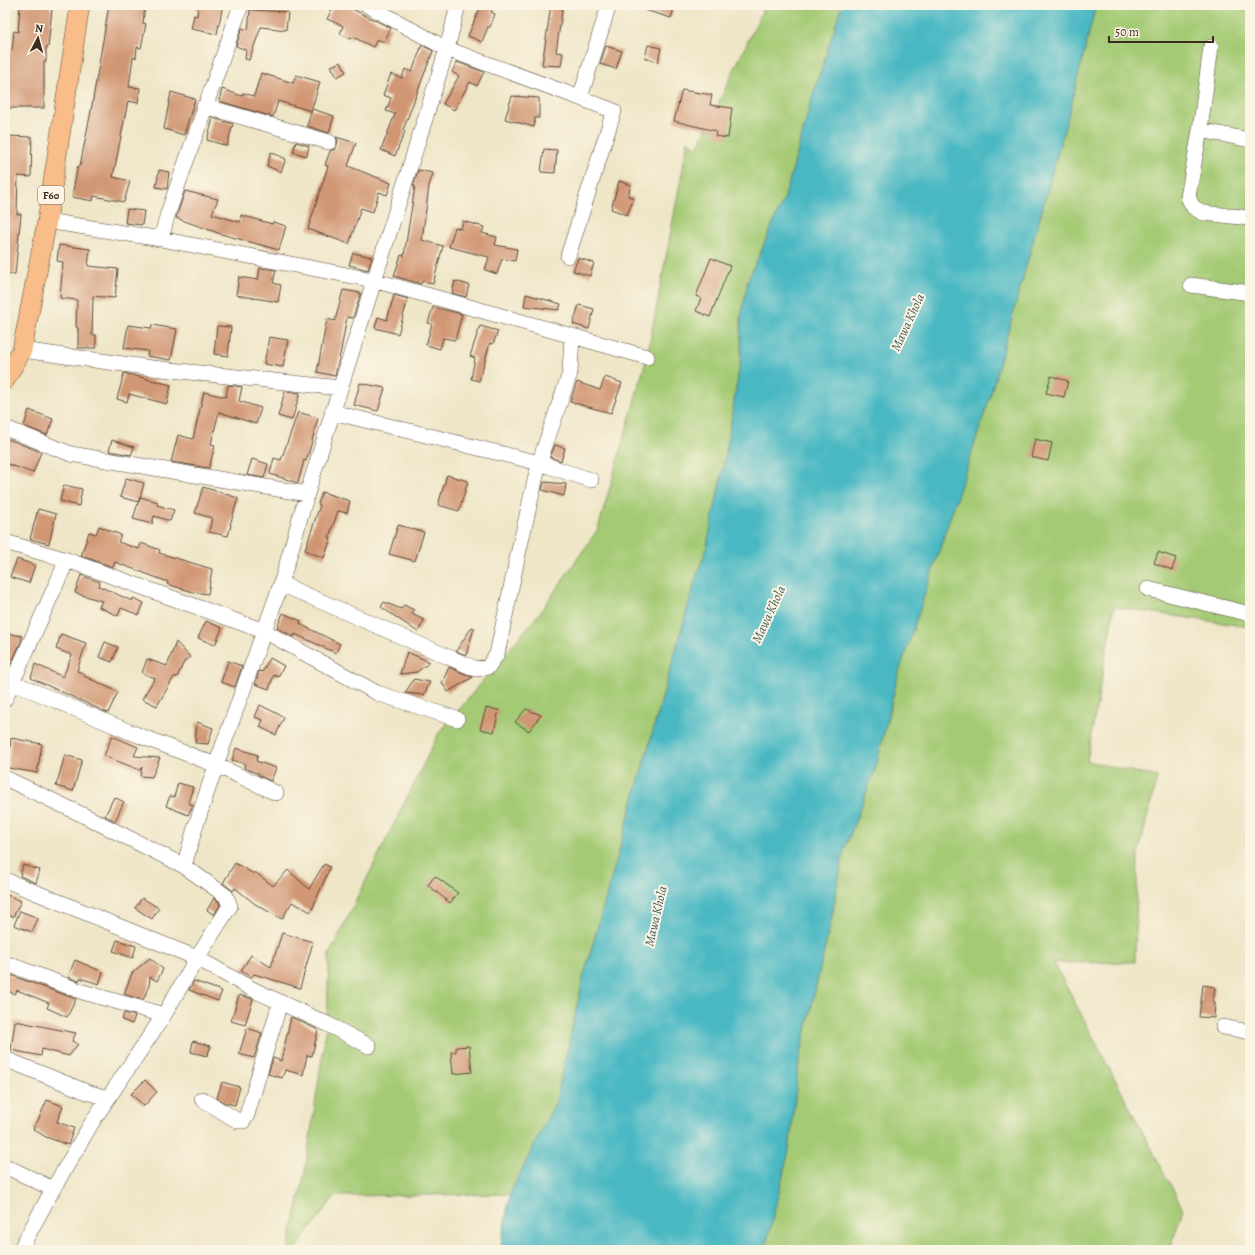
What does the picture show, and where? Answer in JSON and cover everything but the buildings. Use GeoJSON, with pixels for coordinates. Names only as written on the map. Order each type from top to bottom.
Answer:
{"type":"FeatureCollection","features":[{"type":"Feature","properties":{"kind":"main road","name":"F60"},"geometry":{"type":"LineString","coordinates":[[5,380],[22,350],[47,221],[80,5]]}},
{"type":"Feature","properties":{"kind":"street"},"geometry":{"type":"LineString","coordinates":[[161,240],[168,213],[204,106],[241,5]]}},
{"type":"Feature","properties":{"kind":"street"},"geometry":{"type":"LineString","coordinates":[[367,5],[447,49],[614,111],[568,256]]}},
{"type":"Feature","properties":{"kind":"street"},"geometry":{"type":"LineString","coordinates":[[184,866],[216,765],[281,584],[306,494],[447,49],[458,5]]}},
{"type":"Feature","properties":{"kind":"street"},"geometry":{"type":"LineString","coordinates":[[580,98],[609,5]]}},
{"type":"Feature","properties":{"kind":"street"},"geometry":{"type":"LineString","coordinates":[[1211,47],[1200,130],[1188,197],[1193,207],[1203,213],[1250,218]]}},
{"type":"Feature","properties":{"kind":"street"},"geometry":{"type":"LineString","coordinates":[[204,106],[329,142]]}},
{"type":"Feature","properties":{"kind":"street"},"geometry":{"type":"LineString","coordinates":[[1200,130],[1250,140]]}},
{"type":"Feature","properties":{"kind":"street"},"geometry":{"type":"LineString","coordinates":[[47,221],[161,240],[374,280],[647,357]]}},
{"type":"Feature","properties":{"kind":"street"},"geometry":{"type":"LineString","coordinates":[[1191,285],[1250,293]]}},
{"type":"Feature","properties":{"kind":"street"},"geometry":{"type":"LineString","coordinates":[[281,584],[476,668],[488,667],[497,654],[539,463],[570,373],[572,336]]}},
{"type":"Feature","properties":{"kind":"street"},"geometry":{"type":"LineString","coordinates":[[22,350],[152,368],[340,388]]}},
{"type":"Feature","properties":{"kind":"street"},"geometry":{"type":"LineString","coordinates":[[332,412],[539,463],[591,480]]}},
{"type":"Feature","properties":{"kind":"street"},"geometry":{"type":"LineString","coordinates":[[5,428],[71,454],[306,494]]}},
{"type":"Feature","properties":{"kind":"street"},"geometry":{"type":"LineString","coordinates":[[5,542],[67,560],[264,631],[377,693],[457,719]]}},
{"type":"Feature","properties":{"kind":"street"},"geometry":{"type":"LineString","coordinates":[[5,699],[8,681],[67,560]]}},
{"type":"Feature","properties":{"kind":"street"},"geometry":{"type":"LineString","coordinates":[[1148,589],[1250,614]]}},
{"type":"Feature","properties":{"kind":"street"},"geometry":{"type":"LineString","coordinates":[[8,681],[130,732],[216,765],[276,793]]}},
{"type":"Feature","properties":{"kind":"street"},"geometry":{"type":"LineString","coordinates":[[5,778],[184,866],[226,896],[230,906],[197,958],[164,1015],[107,1098],[53,1189],[20,1250]]}},
{"type":"Feature","properties":{"kind":"street"},"geometry":{"type":"LineString","coordinates":[[5,880],[197,958],[252,989],[369,1046]]}},
{"type":"Feature","properties":{"kind":"street"},"geometry":{"type":"LineString","coordinates":[[5,963],[82,992],[164,1015]]}},
{"type":"Feature","properties":{"kind":"street"},"geometry":{"type":"LineString","coordinates":[[202,1098],[238,1121],[243,1121],[247,1115],[280,1003]]}},
{"type":"Feature","properties":{"kind":"street"},"geometry":{"type":"LineString","coordinates":[[1223,1027],[1250,1032]]}},
{"type":"Feature","properties":{"kind":"street"},"geometry":{"type":"LineString","coordinates":[[5,1059],[87,1092],[107,1098]]}},
{"type":"Feature","properties":{"kind":"street"},"geometry":{"type":"LineString","coordinates":[[5,1166],[53,1189]]}},
{"type":"Feature","properties":{"kind":"green space"},"geometry":{"type":"Polygon","coordinates":[[[765,5],[829,5],[841,8],[813,95],[785,197],[748,280],[741,318],[741,357],[725,459],[706,550],[696,578],[583,979],[556,1101],[510,1194],[335,1196],[296,1250],[288,1250],[305,1172],[327,1024],[329,955],[439,733],[539,614],[598,529],[647,357],[688,141],[697,148],[765,5]]]}},
{"type":"Feature","properties":{"kind":"green space"},"geometry":{"type":"Polygon","coordinates":[[[1096,5],[1250,5],[1250,627],[1114,607],[1087,761],[1157,777],[1138,855],[1135,962],[1054,963],[1183,1209],[1170,1250],[765,1250],[789,1150],[799,1061],[831,921],[844,850],[875,770],[898,675],[989,400],[1071,105],[1096,5]]]}},
{"type":"Feature","properties":{"kind":"water","name":"Mawa Khola"},"geometry":{"type":"Polygon","coordinates":[[[844,5],[1096,5],[1071,105],[989,400],[898,675],[875,770],[844,850],[831,921],[799,1061],[789,1150],[765,1250],[500,1250],[510,1194],[556,1101],[583,979],[696,578],[706,550],[725,459],[741,357],[741,318],[748,280],[785,197],[813,95],[841,8],[844,5]]]}}]}
